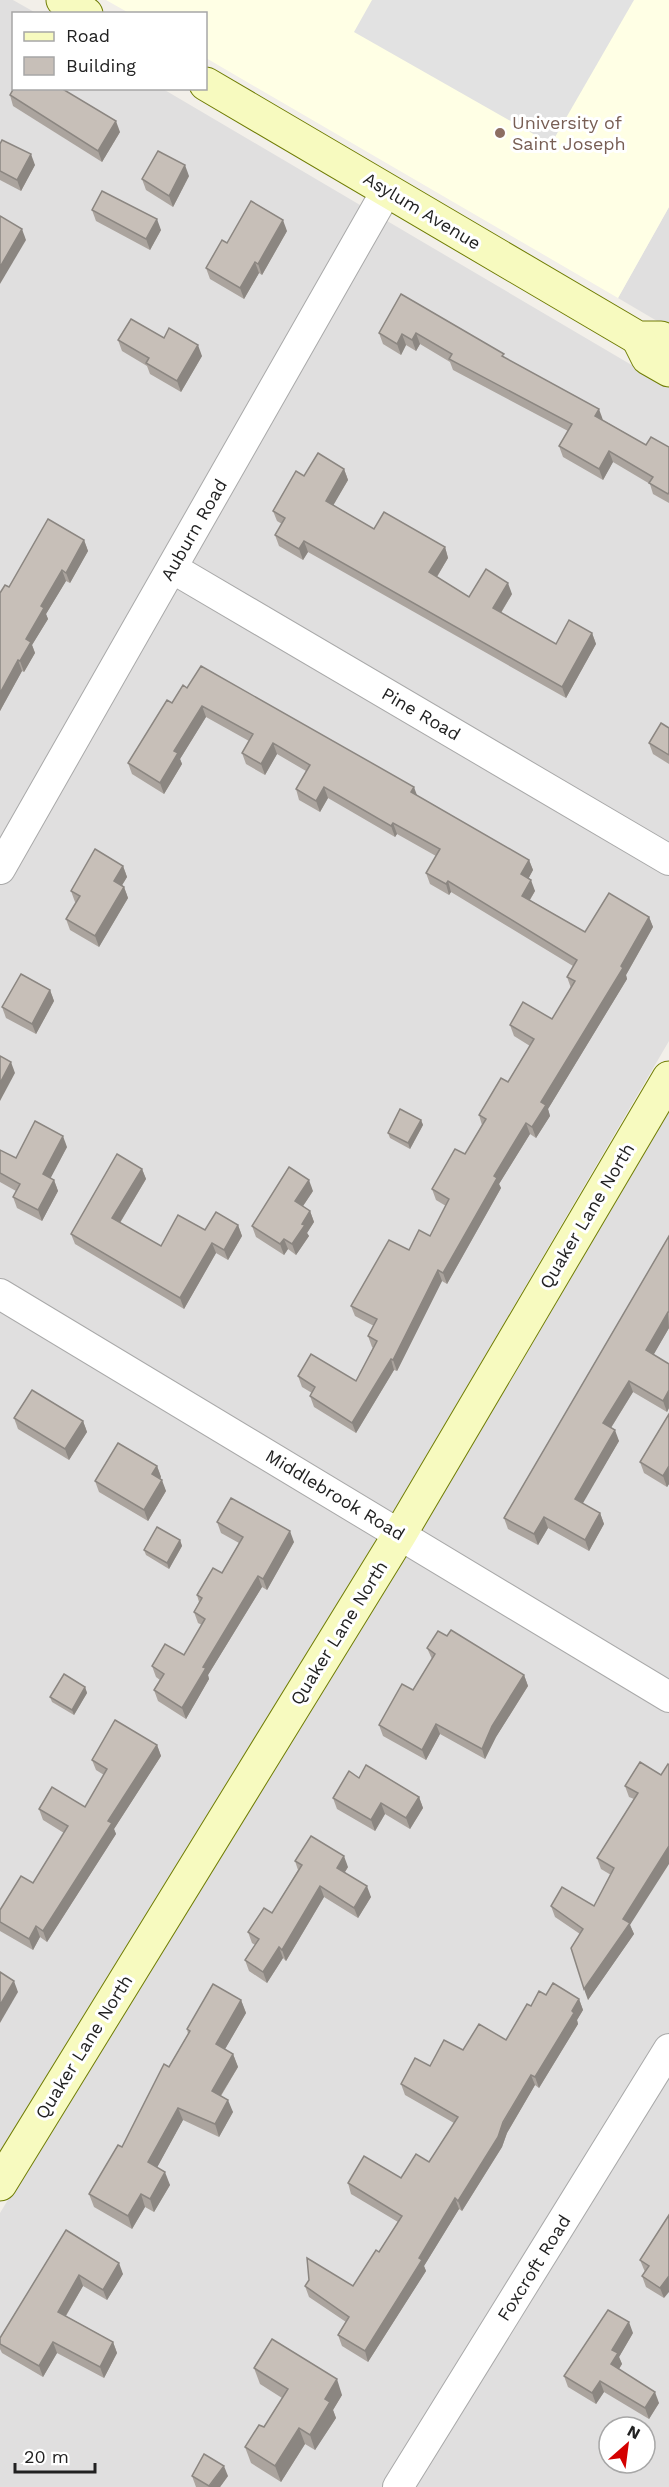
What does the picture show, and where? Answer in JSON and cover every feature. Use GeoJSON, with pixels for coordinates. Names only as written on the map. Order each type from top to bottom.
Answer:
{"type":"FeatureCollection","features":[{"type":"Feature","properties":{"kind":"street"},"geometry":{"type":"LineString","coordinates":[[63,0],[83,12]]}},
{"type":"Feature","properties":{"kind":"street","name":"Asylum Avenue"},"geometry":{"type":"LineString","coordinates":[[207,85],[387,190],[653,340],[648,358],[669,370]]}},
{"type":"Feature","properties":{"kind":"street","name":"Auburn Road"},"geometry":{"type":"LineString","coordinates":[[0,869],[387,190]]}},
{"type":"Feature","properties":{"kind":"street","name":"Pine Road"},"geometry":{"type":"LineString","coordinates":[[172,568],[669,860]]}},
{"type":"Feature","properties":{"kind":"street","name":"Quaker Lane North"},"geometry":{"type":"LineString","coordinates":[[0,2184],[400,1534],[669,1078]]}},
{"type":"Feature","properties":{"kind":"street","name":"Middlebrook Road"},"geometry":{"type":"LineString","coordinates":[[0,1294],[669,1697]]}},
{"type":"Feature","properties":{"kind":"street","name":"Foxcroft Road"},"geometry":{"type":"LineString","coordinates":[[398,2487],[669,2049]]}},
{"type":"Feature","properties":{"kind":"shaded area"},"geometry":{"type":"Polygon","coordinates":[[[0,0],[13,0],[34,12],[12,12],[12,90],[165,90],[669,387],[669,1041],[367,1557],[0,2153],[0,0]]]}},
{"type":"Feature","properties":{"kind":"shaded area","name":"University of Saint Joseph"},"geometry":{"type":"Polygon","coordinates":[[[106,0],[669,0],[669,207],[618,298],[207,59],[207,12],[127,12],[106,0]]]}},
{"type":"Feature","properties":{"kind":"shaded area"},"geometry":{"type":"Polygon","coordinates":[[[372,0],[634,0],[551,144],[354,32],[372,0]]]}},
{"type":"Feature","properties":{"kind":"shaded area"},"geometry":{"type":"Polygon","coordinates":[[[669,207],[669,328],[618,298],[669,207]]]}},
{"type":"Feature","properties":{"kind":"shaded area"},"geometry":{"type":"Polygon","coordinates":[[[669,1107],[669,2487],[0,2487],[0,2213],[669,1107]]]}},
{"type":"Feature","properties":{"kind":"building"},"geometry":{"type":"Polygon","coordinates":[[[13,90],[64,90],[116,121],[98,151],[10,95],[13,90]]]}},
{"type":"Feature","properties":{"kind":"building"},"geometry":{"type":"Polygon","coordinates":[[[2,140],[31,154],[17,180],[0,171],[2,140]]]}},
{"type":"Feature","properties":{"kind":"building"},"geometry":{"type":"Polygon","coordinates":[[[158,151],[185,165],[169,196],[142,179],[158,151]]]}},
{"type":"Feature","properties":{"kind":"building"},"geometry":{"type":"Polygon","coordinates":[[[102,191],[157,219],[146,239],[92,210],[102,191]]]}},
{"type":"Feature","properties":{"kind":"building"},"geometry":{"type":"Polygon","coordinates":[[[251,201],[283,220],[258,264],[255,262],[240,288],[206,268],[222,240],[227,243],[251,201]]]}},
{"type":"Feature","properties":{"kind":"building"},"geometry":{"type":"Polygon","coordinates":[[[0,216],[22,229],[0,267],[0,216]]]}},
{"type":"Feature","properties":{"kind":"building"},"geometry":{"type":"Polygon","coordinates":[[[401,294],[504,354],[502,356],[599,409],[595,416],[646,445],[651,437],[669,447],[668,494],[649,483],[653,477],[609,451],[599,469],[559,446],[572,424],[449,359],[452,354],[416,333],[412,340],[402,334],[397,344],[379,333],[401,294]]]}},
{"type":"Feature","properties":{"kind":"building"},"geometry":{"type":"Polygon","coordinates":[[[131,319],[164,338],[169,328],[198,345],[177,381],[146,363],[149,358],[118,340],[131,319]]]}},
{"type":"Feature","properties":{"kind":"building"},"geometry":{"type":"Polygon","coordinates":[[[318,453],[344,469],[326,501],[374,529],[384,512],[445,547],[429,572],[469,597],[486,569],[508,583],[493,608],[556,644],[569,620],[592,633],[562,687],[304,541],[299,549],[275,535],[285,518],[273,511],[296,471],[304,476],[318,453]]]}},
{"type":"Feature","properties":{"kind":"building"},"geometry":{"type":"Polygon","coordinates":[[[48,519],[84,540],[66,573],[62,570],[41,606],[44,608],[26,639],[31,642],[0,693],[0,593],[5,585],[9,587],[48,519]]]}},
{"type":"Feature","properties":{"kind":"building"},"geometry":{"type":"Polygon","coordinates":[[[201,666],[414,787],[411,792],[529,860],[521,874],[531,880],[522,896],[585,932],[609,893],[649,917],[621,966],[623,968],[541,1102],[546,1105],[532,1127],[526,1123],[494,1176],[497,1178],[443,1273],[438,1270],[393,1360],[391,1359],[352,1423],[310,1396],[315,1387],[298,1376],[311,1354],[356,1381],[377,1341],[368,1336],[377,1319],[351,1306],[389,1240],[409,1250],[419,1230],[430,1236],[449,1199],[432,1189],[455,1149],[465,1154],[486,1119],[479,1115],[501,1078],[508,1082],[534,1039],[510,1025],[523,1002],[552,1019],[575,981],[567,977],[577,960],[448,881],[446,884],[426,873],[440,849],[393,823],[391,826],[324,787],[316,801],[296,789],[310,765],[273,743],[261,764],[242,753],[253,734],[202,706],[174,751],[178,753],[160,783],[128,763],[167,700],[172,703],[183,685],[187,688],[201,666]]]}},
{"type":"Feature","properties":{"kind":"building"},"geometry":{"type":"Polygon","coordinates":[[[661,723],[669,728],[669,755],[649,743],[661,723]]]}},
{"type":"Feature","properties":{"kind":"building"},"geometry":{"type":"Polygon","coordinates":[[[95,849],[123,866],[114,881],[124,887],[95,936],[66,919],[80,896],[71,891],[95,849]]]}},
{"type":"Feature","properties":{"kind":"building"},"geometry":{"type":"Polygon","coordinates":[[[21,974],[50,990],[32,1024],[2,1007],[21,974]]]}},
{"type":"Feature","properties":{"kind":"building"},"geometry":{"type":"Polygon","coordinates":[[[0,1056],[11,1062],[0,1083],[0,1056]]]}},
{"type":"Feature","properties":{"kind":"building"},"geometry":{"type":"Polygon","coordinates":[[[400,1109],[421,1120],[408,1143],[388,1133],[400,1109]]]}},
{"type":"Feature","properties":{"kind":"building"},"geometry":{"type":"Polygon","coordinates":[[[35,1121],[63,1136],[43,1174],[54,1180],[38,1210],[13,1197],[20,1184],[0,1173],[0,1150],[16,1158],[35,1121]]]}},
{"type":"Feature","properties":{"kind":"building"},"geometry":{"type":"Polygon","coordinates":[[[117,1154],[142,1169],[112,1218],[161,1246],[178,1215],[205,1230],[216,1212],[238,1225],[224,1250],[212,1243],[180,1298],[71,1234],[117,1154]]]}},
{"type":"Feature","properties":{"kind":"building"},"geometry":{"type":"Polygon","coordinates":[[[289,1167],[309,1180],[295,1201],[310,1211],[302,1224],[305,1225],[292,1244],[284,1239],[280,1244],[252,1226],[289,1167]]]}},
{"type":"Feature","properties":{"kind":"building"},"geometry":{"type":"Polygon","coordinates":[[[669,1236],[669,1312],[646,1350],[669,1364],[669,1390],[663,1401],[629,1381],[603,1423],[615,1430],[575,1499],[600,1513],[585,1540],[544,1517],[534,1534],[504,1518],[669,1236]]]}},
{"type":"Feature","properties":{"kind":"building"},"geometry":{"type":"Polygon","coordinates":[[[32,1390],[83,1421],[65,1449],[14,1418],[32,1390]]]}},
{"type":"Feature","properties":{"kind":"building"},"geometry":{"type":"Polygon","coordinates":[[[669,1414],[669,1466],[663,1476],[640,1462],[669,1414]]]}},
{"type":"Feature","properties":{"kind":"building"},"geometry":{"type":"Polygon","coordinates":[[[118,1443],[157,1466],[152,1474],[162,1480],[144,1510],[95,1481],[118,1443]]]}},
{"type":"Feature","properties":{"kind":"building"},"geometry":{"type":"Polygon","coordinates":[[[231,1498],[290,1531],[263,1579],[258,1576],[203,1667],[206,1668],[182,1708],[154,1690],[164,1674],[152,1666],[165,1644],[184,1655],[205,1619],[194,1612],[202,1598],[197,1595],[213,1568],[222,1573],[243,1537],[217,1522],[231,1498]]]}},
{"type":"Feature","properties":{"kind":"building"},"geometry":{"type":"Polygon","coordinates":[[[157,1527],[180,1540],[167,1563],[144,1550],[157,1527]]]}},
{"type":"Feature","properties":{"kind":"building"},"geometry":{"type":"Polygon","coordinates":[[[451,1630],[524,1675],[492,1726],[482,1749],[436,1724],[422,1750],[379,1725],[402,1684],[413,1690],[435,1654],[427,1648],[438,1631],[447,1636],[451,1630]]]}},
{"type":"Feature","properties":{"kind":"building"},"geometry":{"type":"Polygon","coordinates":[[[64,1674],[85,1687],[72,1710],[50,1697],[64,1674]]]}},
{"type":"Feature","properties":{"kind":"building"},"geometry":{"type":"Polygon","coordinates":[[[115,1720],[157,1745],[108,1821],[112,1823],[43,1931],[36,1926],[29,1939],[0,1922],[0,1910],[21,1876],[33,1883],[68,1826],[39,1809],[52,1787],[85,1807],[107,1769],[92,1760],[115,1720]]]}},
{"type":"Feature","properties":{"kind":"building"},"geometry":{"type":"Polygon","coordinates":[[[640,1762],[661,1775],[669,1765],[669,1846],[623,1919],[630,1923],[584,1989],[571,1948],[583,1929],[551,1906],[562,1887],[594,1906],[614,1868],[597,1858],[638,1793],[625,1786],[640,1762]]]}},
{"type":"Feature","properties":{"kind":"building"},"geometry":{"type":"Polygon","coordinates":[[[366,1765],[419,1797],[406,1818],[381,1803],[371,1820],[333,1798],[349,1771],[359,1778],[366,1765]]]}},
{"type":"Feature","properties":{"kind":"building"},"geometry":{"type":"Polygon","coordinates":[[[311,1836],[344,1856],[337,1868],[367,1886],[354,1908],[320,1886],[282,1950],[279,1947],[263,1972],[245,1960],[259,1939],[248,1932],[264,1908],[272,1913],[302,1865],[295,1861],[311,1836]]]}},
{"type":"Feature","properties":{"kind":"building"},"geometry":{"type":"Polygon","coordinates":[[[0,1972],[14,1981],[0,2005],[0,1972]]]}},
{"type":"Feature","properties":{"kind":"building"},"geometry":{"type":"Polygon","coordinates":[[[553,1983],[579,1999],[572,2011],[574,2013],[535,2077],[531,2075],[503,2122],[498,2137],[458,2201],[455,2198],[419,2258],[422,2260],[365,2351],[338,2335],[349,2317],[305,2286],[309,2280],[307,2258],[353,2286],[376,2250],[379,2252],[402,2216],[348,2183],[364,2156],[401,2178],[416,2154],[429,2162],[458,2117],[401,2084],[415,2058],[430,2066],[444,2040],[463,2050],[479,2024],[506,2040],[527,2004],[531,2006],[539,1991],[546,1995],[553,1983]]]}},
{"type":"Feature","properties":{"kind":"building"},"geometry":{"type":"Polygon","coordinates":[[[213,1984],[241,2000],[216,2044],[233,2054],[212,2091],[228,2100],[215,2124],[178,2108],[148,2162],[165,2172],[150,2199],[141,2194],[128,2216],[89,2194],[118,2145],[122,2147],[164,2064],[169,2067],[190,2031],[187,2029],[213,1984]]]}},
{"type":"Feature","properties":{"kind":"building"},"geometry":{"type":"Polygon","coordinates":[[[669,2215],[669,2276],[660,2288],[642,2276],[649,2266],[640,2260],[669,2215]]]}},
{"type":"Feature","properties":{"kind":"building"},"geometry":{"type":"Polygon","coordinates":[[[66,2230],[119,2263],[103,2290],[79,2275],[58,2312],[113,2342],[100,2367],[53,2342],[39,2366],[0,2344],[0,2338],[66,2230]]]}},
{"type":"Feature","properties":{"kind":"building"},"geometry":{"type":"Polygon","coordinates":[[[608,2310],[629,2322],[612,2350],[618,2353],[611,2364],[655,2392],[645,2408],[600,2381],[592,2393],[564,2376],[608,2310]]]}},
{"type":"Feature","properties":{"kind":"building"},"geometry":{"type":"Polygon","coordinates":[[[272,2339],[337,2379],[325,2399],[330,2402],[310,2435],[299,2428],[275,2466],[245,2447],[259,2425],[264,2427],[288,2389],[254,2368],[272,2339]]]}},
{"type":"Feature","properties":{"kind":"building"},"geometry":{"type":"Polygon","coordinates":[[[204,2454],[224,2466],[209,2486],[192,2476],[204,2454]]]}},
{"type":"Feature","properties":{"kind":"place","name":"University of Saint Joseph"},"geometry":{"type":"Point","coordinates":[500,133]}}]}
